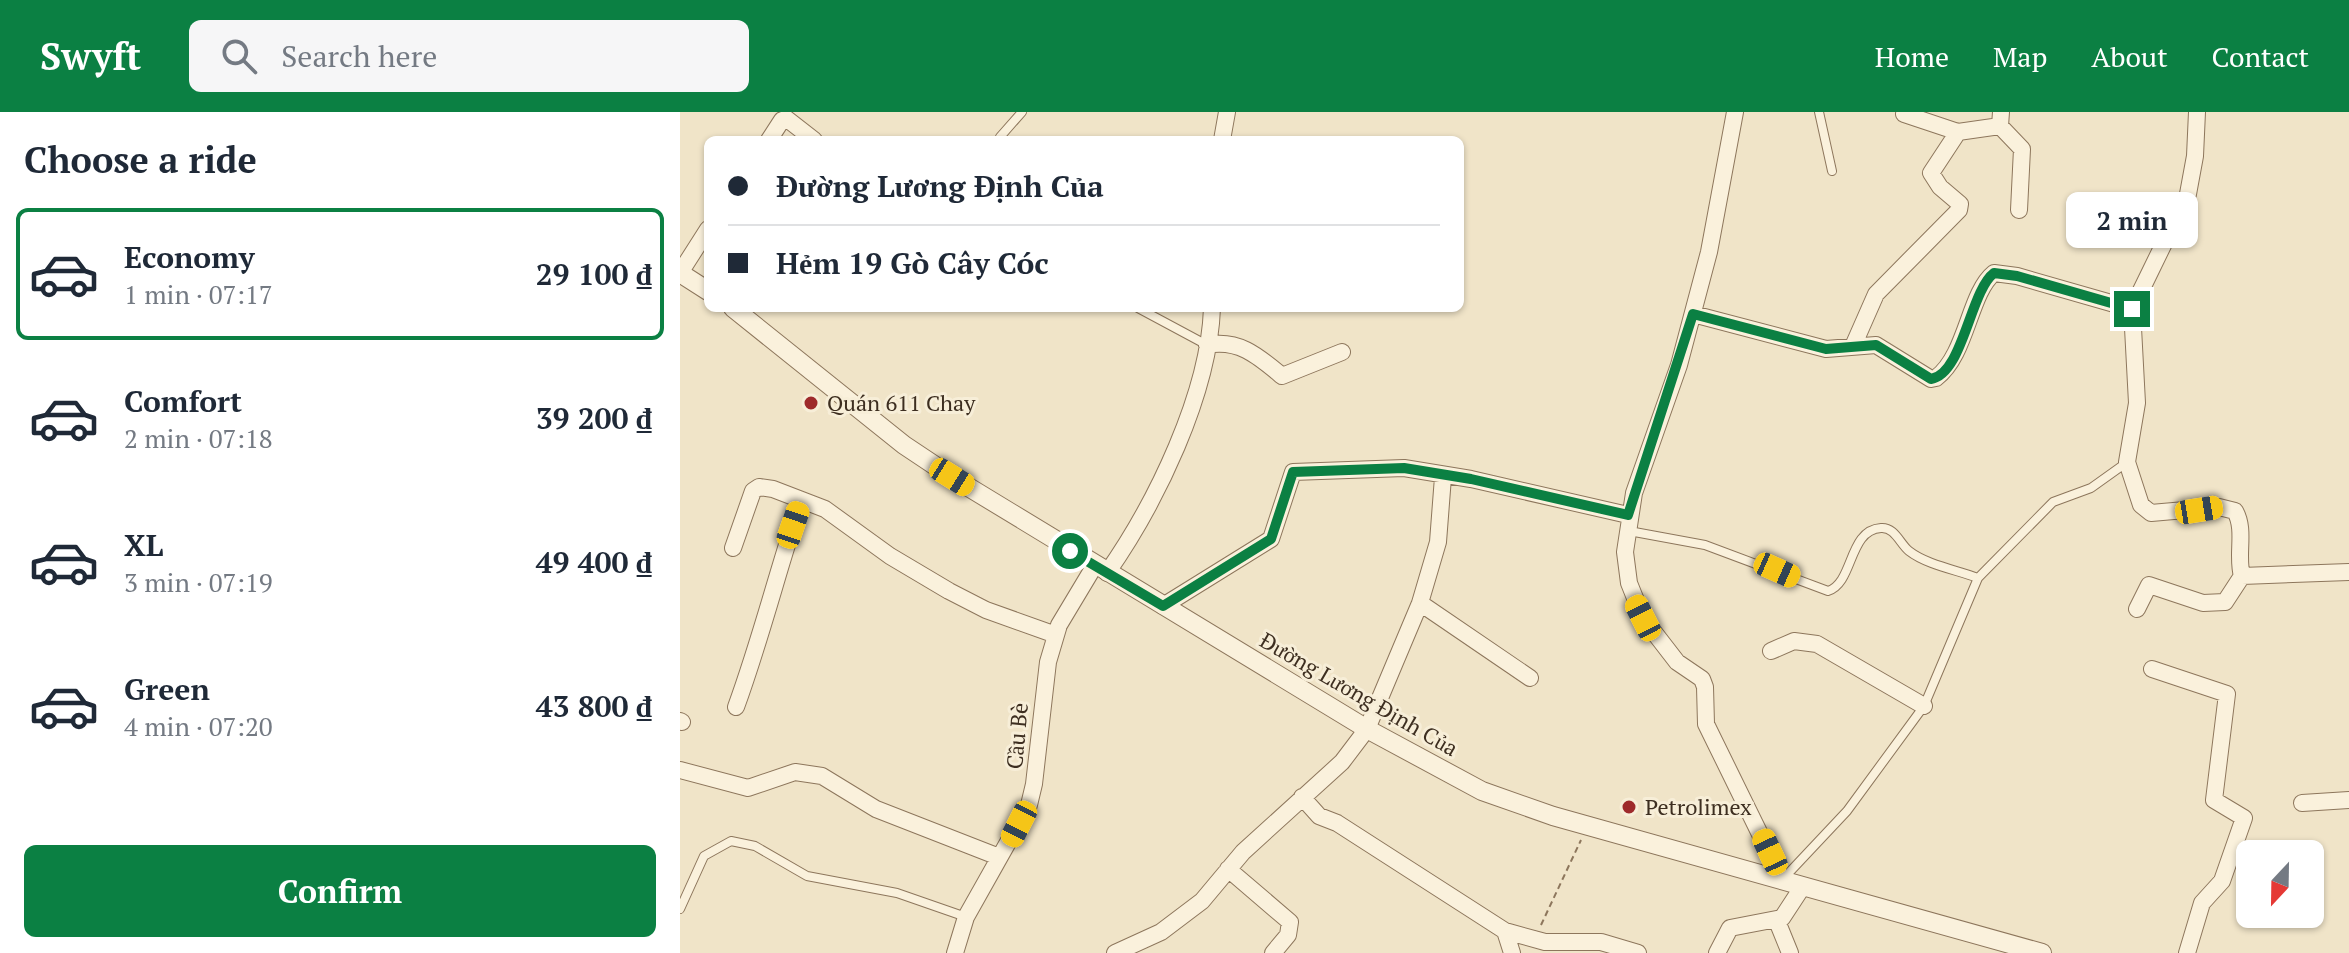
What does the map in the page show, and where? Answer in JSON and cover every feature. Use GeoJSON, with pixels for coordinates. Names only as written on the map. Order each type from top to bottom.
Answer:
{"type":"FeatureCollection","features":[{"type":"Feature","properties":{"kind":"street"},"geometry":{"type":"LineString","coordinates":[[1223,136],[1227,112]]}},
{"type":"Feature","properties":{"kind":"street"},"geometry":{"type":"LineString","coordinates":[[1735,112],[1709,252],[1693,314],[1628,523],[1627,566],[1634,600],[1664,648],[1702,679],[1709,731],[1782,879]]}},
{"type":"Feature","properties":{"kind":"street"},"geometry":{"type":"LineString","coordinates":[[2137,609],[2149,585],[2203,603],[2225,602],[2242,576],[2237,559],[2240,532],[2235,511],[2219,507],[2179,513],[2145,512],[2127,462],[2137,403],[2132,309],[2188,194],[2195,156],[2197,112]]}},
{"type":"Feature","properties":{"kind":"street"},"geometry":{"type":"LineString","coordinates":[[772,136],[788,114],[810,136]]}},
{"type":"Feature","properties":{"kind":"street"},"geometry":{"type":"LineString","coordinates":[[1904,114],[1958,132],[2000,119],[2022,149],[2019,210]]}},
{"type":"Feature","properties":{"kind":"street"},"geometry":{"type":"LineString","coordinates":[[1854,344],[1876,294],[1959,210],[1960,204],[1940,187],[1931,173],[1958,132]]}},
{"type":"Feature","properties":{"kind":"street"},"geometry":{"type":"LineString","coordinates":[[704,235],[681,269],[704,288]]}},
{"type":"Feature","properties":{"kind":"street"},"geometry":{"type":"LineString","coordinates":[[1693,314],[1826,349],[1854,344],[1876,345],[1922,376],[1936,378],[1955,353],[1990,276],[1999,272],[2132,309]]}},
{"type":"Feature","properties":{"kind":"street","name":"Đường Lương Định Của"},"geometry":{"type":"LineString","coordinates":[[738,312],[904,445],[1101,569],[1367,729],[1482,791],[1588,825],[2042,953]]}},
{"type":"Feature","properties":{"kind":"street","name":"Cầu Bè"},"geometry":{"type":"LineString","coordinates":[[955,953],[966,917],[1029,805],[1034,784],[1039,717],[1056,635],[1159,487],[1191,403],[1207,345],[1211,312]]}},
{"type":"Feature","properties":{"kind":"street"},"geometry":{"type":"LineString","coordinates":[[1207,345],[1240,346],[1282,376],[1342,352]]}},
{"type":"Feature","properties":{"kind":"street"},"geometry":{"type":"LineString","coordinates":[[1163,606],[1271,539],[1293,472],[1404,468],[1443,477],[1471,479],[1628,523]]}},
{"type":"Feature","properties":{"kind":"street"},"geometry":{"type":"LineString","coordinates":[[1115,953],[1161,932],[1183,917],[1214,889],[1228,869],[1342,762],[1367,729],[1420,603],[1438,542],[1443,477]]}},
{"type":"Feature","properties":{"kind":"street"},"geometry":{"type":"LineString","coordinates":[[733,548],[753,491],[759,487],[825,509],[890,556],[949,591],[986,610],[1056,635]]}},
{"type":"Feature","properties":{"kind":"street"},"geometry":{"type":"LineString","coordinates":[[736,707],[801,501]]}},
{"type":"Feature","properties":{"kind":"street"},"geometry":{"type":"LineString","coordinates":[[2242,576],[2349,572]]}},
{"type":"Feature","properties":{"kind":"street"},"geometry":{"type":"LineString","coordinates":[[1420,603],[1530,678]]}},
{"type":"Feature","properties":{"kind":"street"},"geometry":{"type":"LineString","coordinates":[[1771,651],[1794,641],[1817,644],[1924,706]]}},
{"type":"Feature","properties":{"kind":"street"},"geometry":{"type":"LineString","coordinates":[[2152,669],[2227,694],[2214,800],[2244,818],[2222,881],[2202,903],[2187,953]]}},
{"type":"Feature","properties":{"kind":"street"},"geometry":{"type":"LineString","coordinates":[[680,770],[748,788],[795,772],[822,776],[876,809],[999,857]]}},
{"type":"Feature","properties":{"kind":"street"},"geometry":{"type":"LineString","coordinates":[[1302,797],[1319,816],[1337,823],[1505,931],[1533,940],[1588,940],[1638,953]]}},
{"type":"Feature","properties":{"kind":"street"},"geometry":{"type":"LineString","coordinates":[[2302,803],[2349,800]]}},
{"type":"Feature","properties":{"kind":"street"},"geometry":{"type":"LineString","coordinates":[[1228,869],[1290,922],[1288,935],[1273,953]]}},
{"type":"Feature","properties":{"kind":"street"},"geometry":{"type":"LineString","coordinates":[[1717,953],[1730,928],[1777,921],[1788,912],[1803,886]]}},
{"type":"Feature","properties":{"kind":"street"},"geometry":{"type":"LineString","coordinates":[[1777,921],[1790,953]]}},
{"type":"Feature","properties":{"kind":"street"},"geometry":{"type":"LineString","coordinates":[[1505,931],[1512,953]]}},
{"type":"Feature","properties":{"kind":"lane"},"geometry":{"type":"LineString","coordinates":[[1001,136],[1022,112]]}},
{"type":"Feature","properties":{"kind":"lane"},"geometry":{"type":"LineString","coordinates":[[1819,112],[1832,171]]}},
{"type":"Feature","properties":{"kind":"lane"},"geometry":{"type":"LineString","coordinates":[[1145,312],[1207,345]]}},
{"type":"Feature","properties":{"kind":"lane"},"geometry":{"type":"LineString","coordinates":[[1782,879],[1847,811],[1924,706],[1978,578],[2053,502],[2091,488],[2127,462]]}},
{"type":"Feature","properties":{"kind":"lane"},"geometry":{"type":"LineString","coordinates":[[1628,523],[1705,545],[1828,591],[1836,588],[1841,581],[1856,548],[1872,531],[1881,528],[1889,530],[1908,551],[1978,578]]}},
{"type":"Feature","properties":{"kind":"lane"},"geometry":{"type":"LineString","coordinates":[[680,909],[704,856],[720,844],[731,841],[755,846],[807,876],[897,893],[966,917]]}},
{"type":"Feature","properties":{"kind":"path"},"geometry":{"type":"LineString","coordinates":[[1533,940],[1588,825]]}},
{"type":"Feature","properties":{"kind":"place","name":"Quán 611 Chay"},"geometry":{"type":"Point","coordinates":[811,403]}},
{"type":"Feature","properties":{"kind":"place","name":"Petrolimex"},"geometry":{"type":"Point","coordinates":[1629,807]}},
{"type":"Feature","properties":{"kind":"route"},"geometry":{"type":"LineString","coordinates":[[1070,551],[1163,606],[1271,539],[1293,472],[1404,468],[1443,477],[1471,479],[1628,515],[1693,314],[1826,349],[1854,344],[1876,345],[1931,379],[1942,374],[1955,353],[1984,286],[1994,273],[2017,276],[2132,309]]}}]}
